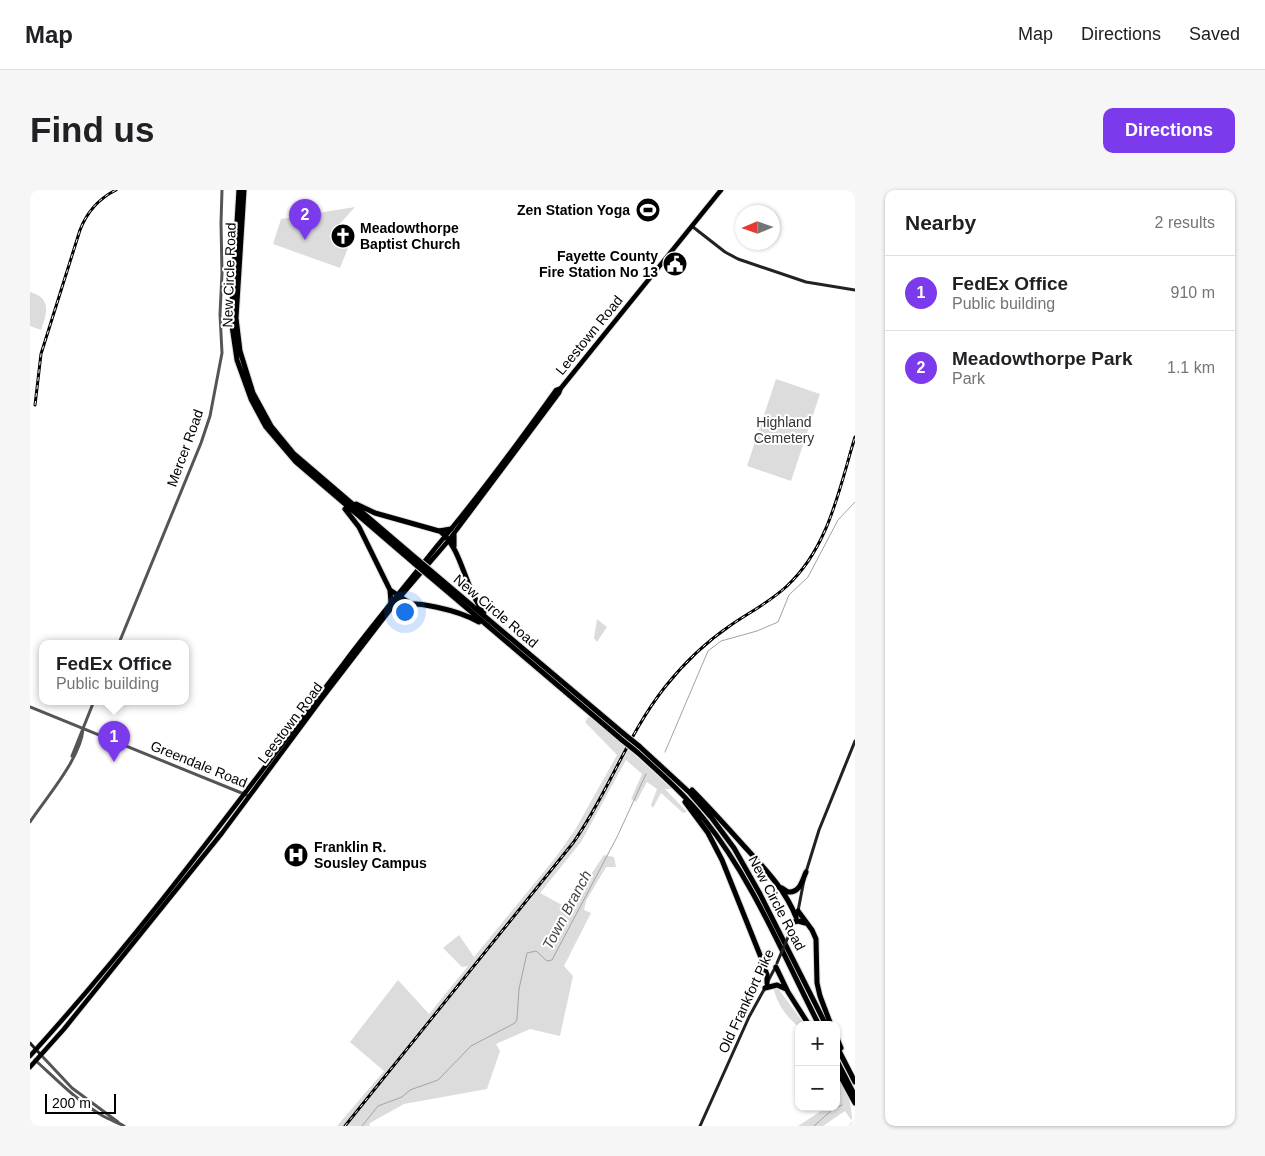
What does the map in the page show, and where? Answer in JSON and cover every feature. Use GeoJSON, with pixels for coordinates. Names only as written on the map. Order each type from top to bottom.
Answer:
{"type":"FeatureCollection","features":[{"type":"Feature","properties":{"kind":"highway","name":"New Circle Road"},"geometry":{"type":"LineString","coordinates":[[239,190],[231,319],[234,347],[240,372],[251,399],[266,427],[289,455],[490,621],[623,737]]}},
{"type":"Feature","properties":{"kind":"highway","name":"New Circle Road"},"geometry":{"type":"LineString","coordinates":[[244,190],[236,318],[243,362],[256,398],[278,435],[330,490]]}},
{"type":"Feature","properties":{"kind":"highway"},"geometry":{"type":"LineString","coordinates":[[330,490],[370,511],[439,531],[452,532],[455,549],[471,593],[490,621]]}},
{"type":"Feature","properties":{"kind":"highway"},"geometry":{"type":"LineString","coordinates":[[330,490],[356,521],[390,590],[392,604],[408,603],[464,614],[492,630]]}},
{"type":"Feature","properties":{"kind":"highway"},"geometry":{"type":"LineString","coordinates":[[439,531],[455,549]]}},
{"type":"Feature","properties":{"kind":"highway","name":"New Circle Road"},"geometry":{"type":"LineString","coordinates":[[430,573],[492,630],[677,780],[711,817],[744,864],[824,1021]]}},
{"type":"Feature","properties":{"kind":"highway"},"geometry":{"type":"LineString","coordinates":[[390,590],[408,603]]}},
{"type":"Feature","properties":{"kind":"highway","name":"New Circle Road"},"geometry":{"type":"LineString","coordinates":[[638,749],[679,790],[725,846],[763,914],[817,1021]]}},
{"type":"Feature","properties":{"kind":"highway"},"geometry":{"type":"LineString","coordinates":[[677,780],[685,783],[714,811],[768,872],[788,900],[796,917],[805,923]]}},
{"type":"Feature","properties":{"kind":"highway"},"geometry":{"type":"LineString","coordinates":[[679,790],[708,833],[716,849],[762,960],[767,975],[766,986],[779,985],[788,992]]}},
{"type":"Feature","properties":{"kind":"highway"},"geometry":{"type":"LineString","coordinates":[[777,884],[788,892],[795,892],[799,888],[806,872]]}},
{"type":"Feature","properties":{"kind":"highway"},"geometry":{"type":"LineString","coordinates":[[796,917],[812,930],[816,941],[817,983],[829,1021]]}},
{"type":"Feature","properties":{"kind":"highway"},"geometry":{"type":"LineString","coordinates":[[762,960],[767,966],[776,966],[788,992],[806,1021]]}},
{"type":"Feature","properties":{"kind":"highway"},"geometry":{"type":"LineString","coordinates":[[840,1059],[855,1082]]}},
{"type":"Feature","properties":{"kind":"highway"},"geometry":{"type":"LineString","coordinates":[[840,1059],[855,1096]]}},
{"type":"Feature","properties":{"kind":"highway"},"geometry":{"type":"LineString","coordinates":[[840,1075],[855,1103]]}},
{"type":"Feature","properties":{"kind":"main road","name":"Leestown Road"},"geometry":{"type":"LineString","coordinates":[[30,1056],[102,974],[246,796],[398,596],[452,532],[556,390],[561,388],[721,190]]}},
{"type":"Feature","properties":{"kind":"main road"},"geometry":{"type":"LineString","coordinates":[[693,226],[725,252],[738,259],[806,282],[855,290]]}},
{"type":"Feature","properties":{"kind":"main road","name":"Old Frankfort Pike"},"geometry":{"type":"LineString","coordinates":[[700,1126],[749,1017],[776,966],[791,930],[796,917],[806,872],[820,830],[855,742]]}},
{"type":"Feature","properties":{"kind":"main road","name":"Leestown Road"},"geometry":{"type":"LineString","coordinates":[[30,1067],[64,1030],[222,833],[246,796]]}},
{"type":"Feature","properties":{"kind":"main road"},"geometry":{"type":"LineString","coordinates":[[30,1043],[40,1055]]}},
{"type":"Feature","properties":{"kind":"main road"},"geometry":{"type":"LineString","coordinates":[[30,1056],[36,1060]]}},
{"type":"Feature","properties":{"kind":"street","name":"Mercer Road"},"geometry":{"type":"LineString","coordinates":[[120,640],[201,443],[210,416],[222,353],[220,314],[222,190]]}},
{"type":"Feature","properties":{"kind":"street"},"geometry":{"type":"LineString","coordinates":[[30,822],[60,779],[71,759],[82,737],[92,705]]}},
{"type":"Feature","properties":{"kind":"street","name":"Greendale Road"},"geometry":{"type":"LineString","coordinates":[[30,707],[246,796]]}},
{"type":"Feature","properties":{"kind":"street"},"geometry":{"type":"LineString","coordinates":[[40,1055],[72,1088],[122,1125]]}},
{"type":"Feature","properties":{"kind":"street"},"geometry":{"type":"LineString","coordinates":[[36,1060],[82,1102],[103,1116],[122,1125]]}},
{"type":"Feature","properties":{"kind":"green space"},"geometry":{"type":"Polygon","coordinates":[[[355,207],[329,236],[348,248],[340,268],[273,244],[281,219],[355,207]]]}},
{"type":"Feature","properties":{"kind":"green space"},"geometry":{"type":"Polygon","coordinates":[[[30,292],[42,298],[45,302],[46,312],[41,330],[30,326],[30,292]]]}},
{"type":"Feature","properties":{"kind":"green space","name":"Highland Cemetery"},"geometry":{"type":"Polygon","coordinates":[[[776,379],[820,394],[791,481],[747,466],[776,379]]]}},
{"type":"Feature","properties":{"kind":"green space"},"geometry":{"type":"Polygon","coordinates":[[[597,619],[607,627],[597,642],[594,638],[597,619]]]}},
{"type":"Feature","properties":{"kind":"green space"},"geometry":{"type":"Polygon","coordinates":[[[589,716],[672,789],[665,789],[687,812],[683,813],[661,793],[653,808],[651,805],[657,789],[647,782],[636,802],[631,799],[642,774],[626,760],[581,842],[540,893],[564,906],[583,886],[604,855],[614,857],[616,867],[606,867],[586,901],[584,910],[591,913],[564,966],[573,976],[560,1036],[530,1029],[496,1044],[500,1051],[487,1089],[404,1104],[370,1123],[369,1126],[337,1126],[384,1071],[350,1042],[398,980],[429,1014],[468,966],[462,967],[443,948],[459,935],[474,957],[555,858],[575,830],[617,755],[585,722],[589,716]]]}},
{"type":"Feature","properties":{"kind":"green space"},"geometry":{"type":"Polygon","coordinates":[[[773,986],[777,987],[802,1021],[795,1021],[795,1023],[786,1014],[776,998],[773,986]]]}},
{"type":"Feature","properties":{"kind":"green space"},"geometry":{"type":"Polygon","coordinates":[[[840,1077],[848,1097],[852,1121],[845,1111],[823,1126],[798,1126],[821,1111],[840,1111],[840,1077]]]}},
{"type":"Feature","properties":{"kind":"waterway","name":"Town Branch"},"geometry":{"type":"LineString","coordinates":[[665,752],[708,651],[721,641],[757,631],[778,622],[789,595],[808,577],[838,520],[855,502]]}},
{"type":"Feature","properties":{"kind":"waterway","name":"Town Branch"},"geometry":{"type":"LineString","coordinates":[[362,1126],[378,1106],[402,1097],[410,1090],[438,1080],[471,1046],[515,1023],[517,1019],[519,989],[527,953],[536,951],[547,961],[552,960],[617,837],[646,774]]}},
{"type":"Feature","properties":{"kind":"waterway"},"geometry":{"type":"LineString","coordinates":[[814,1126],[833,1109],[842,1105]]}},
{"type":"Feature","properties":{"kind":"railway"},"geometry":{"type":"LineString","coordinates":[[35,405],[41,354],[80,230],[86,217],[94,207],[116,190]]}},
{"type":"Feature","properties":{"kind":"railway"},"geometry":{"type":"LineString","coordinates":[[345,1126],[573,843],[597,805],[628,745],[652,705],[672,678],[713,638],[774,597],[801,571],[813,554],[831,516],[855,437]]}},
{"type":"Feature","properties":{"kind":"place","name":"Zen Station Yoga"},"geometry":{"type":"Point","coordinates":[648,210]}},
{"type":"Feature","properties":{"kind":"place","name":"Meadowthorpe Baptist Church"},"geometry":{"type":"Point","coordinates":[343,236]}},
{"type":"Feature","properties":{"kind":"place","name":"Meadowthorpe Park"},"geometry":{"type":"Point","coordinates":[305,240]}},
{"type":"Feature","properties":{"kind":"place","name":"Fayette County Fire Station No 13"},"geometry":{"type":"Point","coordinates":[675,264]}},
{"type":"Feature","properties":{"kind":"place","name":"FedEx Office"},"geometry":{"type":"Point","coordinates":[114,762]}},
{"type":"Feature","properties":{"kind":"place","name":"Franklin R. Sousley Campus"},"geometry":{"type":"Point","coordinates":[296,855]}}]}
